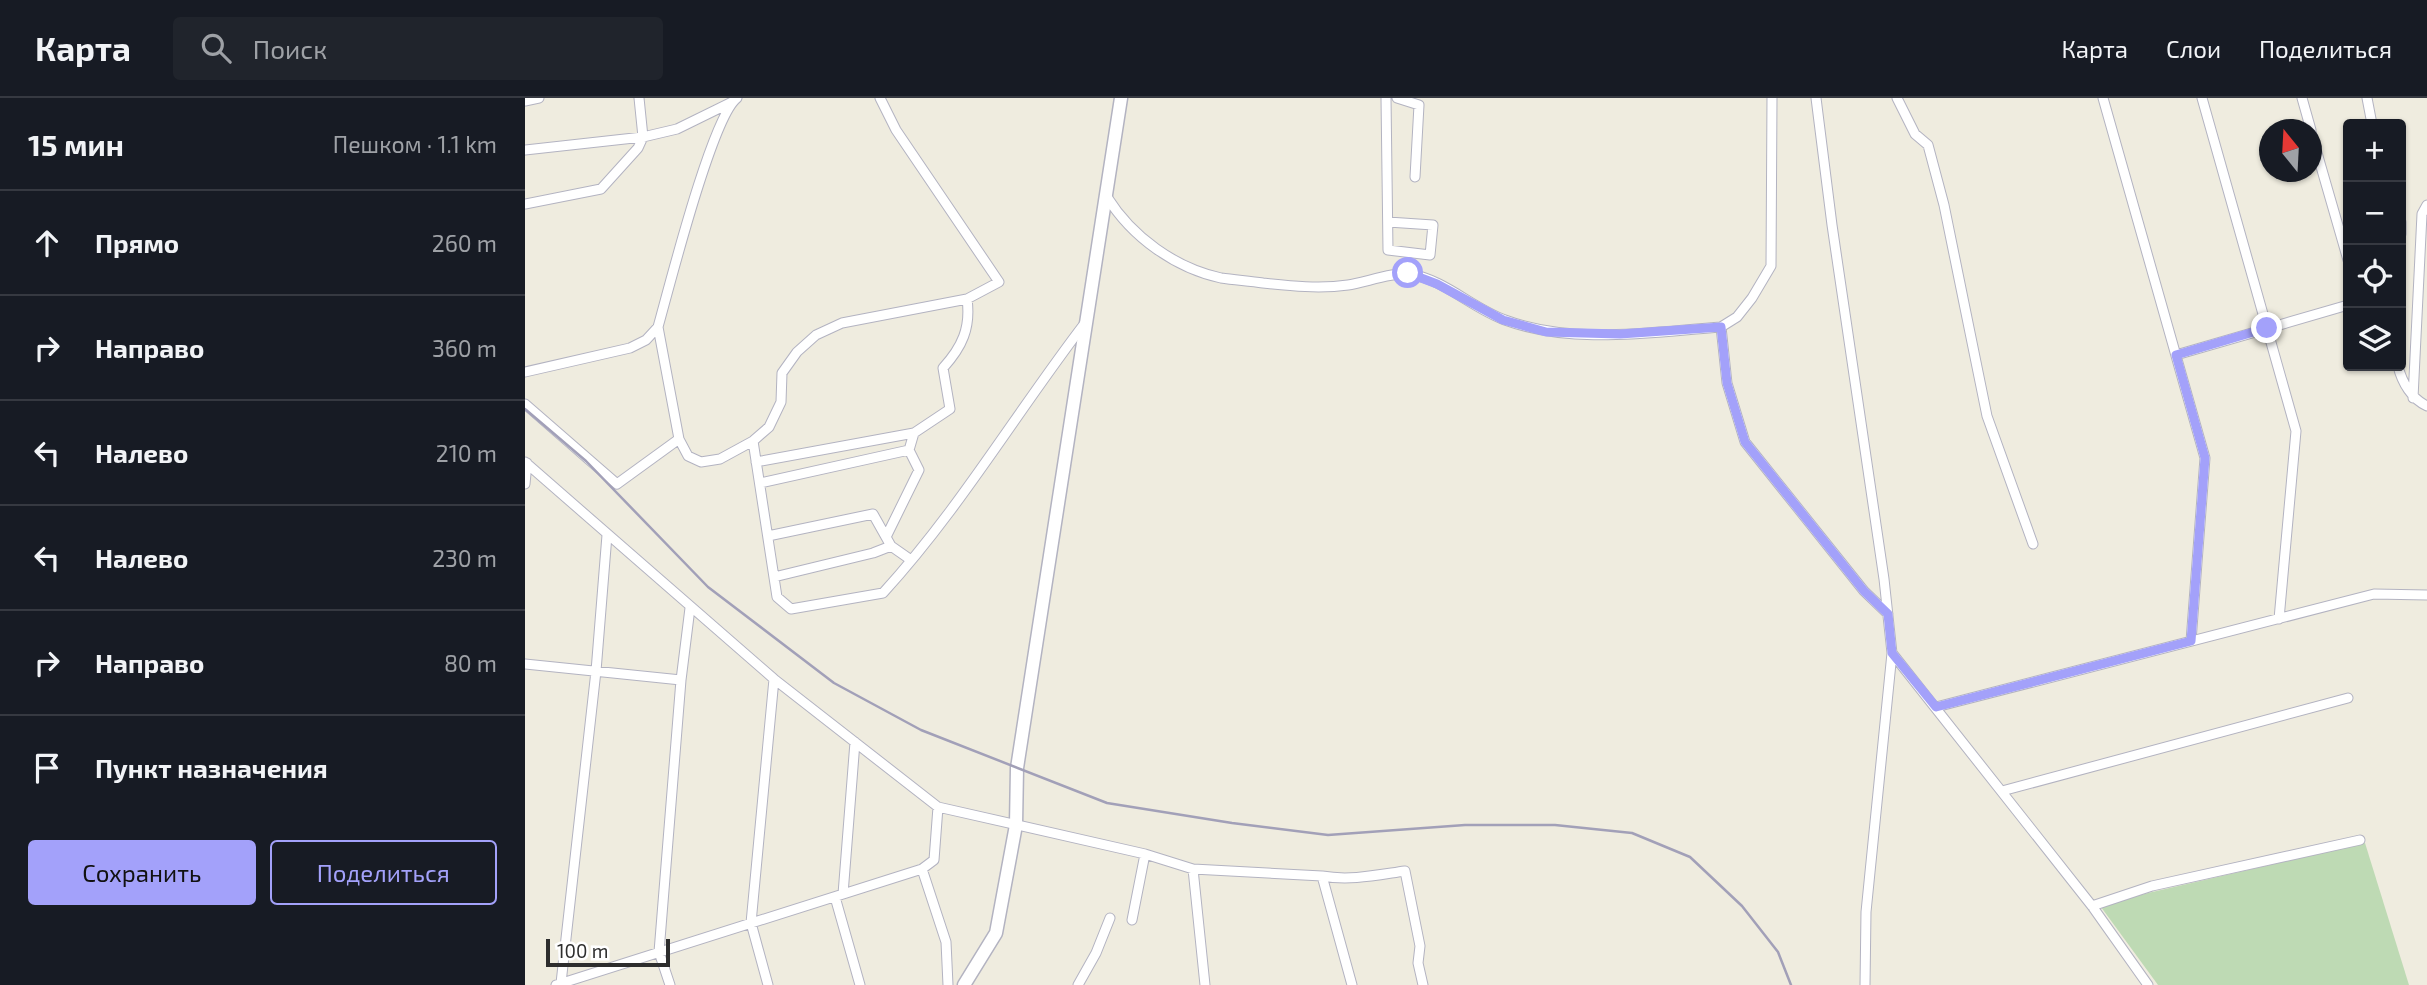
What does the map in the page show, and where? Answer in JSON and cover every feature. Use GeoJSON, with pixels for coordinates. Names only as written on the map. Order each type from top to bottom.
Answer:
{"type":"FeatureCollection","features":[{"type":"Feature","properties":{"kind":"street"},"geometry":{"type":"LineString","coordinates":[[525,101],[540,98]]}},
{"type":"Feature","properties":{"kind":"street"},"geometry":{"type":"LineString","coordinates":[[525,204],[601,189],[638,148],[643,137],[639,98]]}},
{"type":"Feature","properties":{"kind":"street"},"geometry":{"type":"LineString","coordinates":[[658,327],[679,439],[688,456],[701,462],[720,459],[753,441],[769,427],[781,402],[782,373],[797,352],[816,335],[842,323],[967,299],[999,282],[896,130],[880,98]]}},
{"type":"Feature","properties":{"kind":"street"},"geometry":{"type":"LineString","coordinates":[[964,985],[996,933],[1016,825],[1017,768],[1121,98]]}},
{"type":"Feature","properties":{"kind":"street"},"geometry":{"type":"LineString","coordinates":[[1386,98],[1388,250],[1430,255],[1433,225],[1388,222]]}},
{"type":"Feature","properties":{"kind":"street"},"geometry":{"type":"LineString","coordinates":[[1397,98],[1419,105],[1415,177]]}},
{"type":"Feature","properties":{"kind":"street"},"geometry":{"type":"LineString","coordinates":[[1107,197],[1120,218],[1152,246],[1183,266],[1220,278],[1299,287],[1347,285],[1408,273],[1437,284],[1503,320],[1546,332],[1620,334],[1721,327],[1737,317],[1771,266],[1772,98]]}},
{"type":"Feature","properties":{"kind":"street"},"geometry":{"type":"LineString","coordinates":[[1816,98],[1892,653],[1865,912],[1865,985]]}},
{"type":"Feature","properties":{"kind":"street"},"geometry":{"type":"LineString","coordinates":[[1897,98],[1915,134],[1928,145],[1947,219],[1987,416],[2033,544]]}},
{"type":"Feature","properties":{"kind":"street"},"geometry":{"type":"LineString","coordinates":[[2103,98],[2205,458],[2191,641]]}},
{"type":"Feature","properties":{"kind":"street"},"geometry":{"type":"LineString","coordinates":[[2201,98],[2296,431],[2279,619]]}},
{"type":"Feature","properties":{"kind":"street"},"geometry":{"type":"LineString","coordinates":[[2302,98],[2308,119]]}},
{"type":"Feature","properties":{"kind":"street"},"geometry":{"type":"LineString","coordinates":[[2367,98],[2371,119]]}},
{"type":"Feature","properties":{"kind":"street"},"geometry":{"type":"LineString","coordinates":[[525,150],[643,137],[677,129],[735,100]]}},
{"type":"Feature","properties":{"kind":"street"},"geometry":{"type":"LineString","coordinates":[[525,372],[630,348],[646,340],[658,327],[694,203],[723,116],[735,100]]}},
{"type":"Feature","properties":{"kind":"street"},"geometry":{"type":"LineString","coordinates":[[2322,169],[2344,245]]}},
{"type":"Feature","properties":{"kind":"street"},"geometry":{"type":"LineString","coordinates":[[2413,398],[2422,214],[2427,205]]}},
{"type":"Feature","properties":{"kind":"street"},"geometry":{"type":"LineString","coordinates":[[757,461],[914,433],[950,409],[943,368],[960,348],[969,312],[967,299]]}},
{"type":"Feature","properties":{"kind":"street"},"geometry":{"type":"LineString","coordinates":[[2176,355],[2343,306]]}},
{"type":"Feature","properties":{"kind":"street"},"geometry":{"type":"LineString","coordinates":[[753,441],[778,597],[791,609],[883,593],[952,511],[1051,367],[1088,319]]}},
{"type":"Feature","properties":{"kind":"street"},"geometry":{"type":"LineString","coordinates":[[1721,327],[1727,383],[1745,442],[1864,591],[1888,614]]}},
{"type":"Feature","properties":{"kind":"street"},"geometry":{"type":"LineString","coordinates":[[2399,371],[2413,398],[2427,406]]}},
{"type":"Feature","properties":{"kind":"street"},"geometry":{"type":"LineString","coordinates":[[525,404],[617,484],[679,439]]}},
{"type":"Feature","properties":{"kind":"street"},"geometry":{"type":"LineString","coordinates":[[774,577],[873,553],[889,541],[919,470],[909,450],[914,433]]}},
{"type":"Feature","properties":{"kind":"street"},"geometry":{"type":"LineString","coordinates":[[760,483],[909,450]]}},
{"type":"Feature","properties":{"kind":"street"},"geometry":{"type":"LineString","coordinates":[[525,484],[526,462]]}},
{"type":"Feature","properties":{"kind":"street"},"geometry":{"type":"LineString","coordinates":[[526,462],[774,679],[939,807],[1145,854],[1193,869],[1337,878],[1359,878],[1405,871],[1420,946],[1418,963],[1423,985]]}},
{"type":"Feature","properties":{"kind":"street"},"geometry":{"type":"LineString","coordinates":[[768,536],[873,514],[889,541],[911,560]]}},
{"type":"Feature","properties":{"kind":"street"},"geometry":{"type":"LineString","coordinates":[[607,535],[596,671],[558,984],[580,981],[659,952],[922,869],[934,860],[939,807]]}},
{"type":"Feature","properties":{"kind":"street"},"geometry":{"type":"LineString","coordinates":[[1936,707],[2374,594],[2427,595]]}},
{"type":"Feature","properties":{"kind":"street"},"geometry":{"type":"LineString","coordinates":[[670,985],[659,952],[681,680],[690,608]]}},
{"type":"Feature","properties":{"kind":"street"},"geometry":{"type":"LineString","coordinates":[[1892,653],[2092,906],[2148,985]]}},
{"type":"Feature","properties":{"kind":"street"},"geometry":{"type":"LineString","coordinates":[[525,664],[681,680]]}},
{"type":"Feature","properties":{"kind":"street"},"geometry":{"type":"LineString","coordinates":[[768,985],[751,923],[774,679]]}},
{"type":"Feature","properties":{"kind":"street"},"geometry":{"type":"LineString","coordinates":[[2002,791],[2348,698]]}},
{"type":"Feature","properties":{"kind":"street"},"geometry":{"type":"LineString","coordinates":[[855,742],[839,896],[860,985]]}},
{"type":"Feature","properties":{"kind":"street"},"geometry":{"type":"LineString","coordinates":[[2092,906],[2152,886],[2360,840]]}},
{"type":"Feature","properties":{"kind":"street"},"geometry":{"type":"LineString","coordinates":[[1132,920],[1145,854]]}},
{"type":"Feature","properties":{"kind":"street"},"geometry":{"type":"LineString","coordinates":[[922,869],[946,943],[948,985]]}},
{"type":"Feature","properties":{"kind":"street"},"geometry":{"type":"LineString","coordinates":[[1193,869],[1205,985]]}},
{"type":"Feature","properties":{"kind":"street"},"geometry":{"type":"LineString","coordinates":[[1322,876],[1352,985]]}},
{"type":"Feature","properties":{"kind":"street"},"geometry":{"type":"LineString","coordinates":[[1079,985],[1110,918]]}},
{"type":"Feature","properties":{"kind":"green space"},"geometry":{"type":"Polygon","coordinates":[[[2365,843],[2409,985],[2158,985],[2101,907],[2148,893],[2365,843]]]}},
{"type":"Feature","properties":{"kind":"railway"},"geometry":{"type":"LineString","coordinates":[[525,409],[586,461],[708,587],[834,683],[921,730],[1107,803],[1232,823],[1328,835],[1465,825],[1555,825],[1632,833],[1690,857],[1742,906],[1778,952],[1791,985]]}},
{"type":"Feature","properties":{"kind":"route"},"geometry":{"type":"LineString","coordinates":[[1408,273],[1437,284],[1503,320],[1546,332],[1620,334],[1721,327],[1727,383],[1745,442],[1864,591],[1888,614],[1892,653],[1936,707],[2191,641],[2205,458],[2176,355],[2267,328]]}}]}
